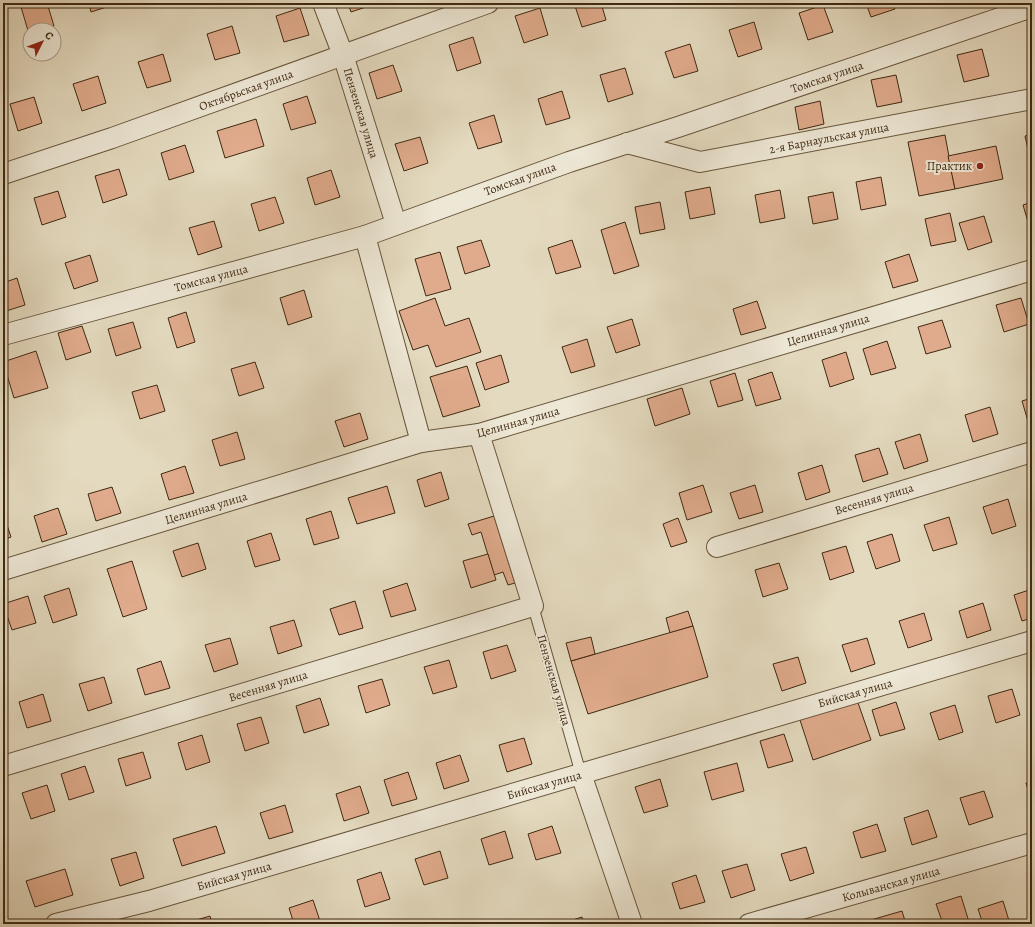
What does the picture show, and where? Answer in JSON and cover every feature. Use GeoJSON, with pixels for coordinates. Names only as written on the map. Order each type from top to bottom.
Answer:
{"type":"FeatureCollection","features":[{"type":"Feature","properties":{"kind":"street","name":"Пензенская улица"},"geometry":{"type":"LineString","coordinates":[[323,3],[343,55],[396,224]]}},
{"type":"Feature","properties":{"kind":"street","name":"Октябрьская улица"},"geometry":{"type":"LineString","coordinates":[[3,174],[112,138],[488,3]]}},
{"type":"Feature","properties":{"kind":"street","name":"Томская улица"},"geometry":{"type":"LineString","coordinates":[[3,335],[364,236],[569,162],[678,127],[1032,7]]}},
{"type":"Feature","properties":{"kind":"street","name":"2-я Барнаульская улица"},"geometry":{"type":"LineString","coordinates":[[627,143],[700,162],[1032,99]]}},
{"type":"Feature","properties":{"kind":"street"},"geometry":{"type":"LineString","coordinates":[[364,236],[421,442]]}},
{"type":"Feature","properties":{"kind":"street","name":"Целинная улица"},"geometry":{"type":"LineString","coordinates":[[3,570],[421,442],[479,434],[1032,270]]}},
{"type":"Feature","properties":{"kind":"street","name":"Пензенская улица"},"geometry":{"type":"LineString","coordinates":[[479,434],[533,606]]}},
{"type":"Feature","properties":{"kind":"street","name":"Весенняя улица"},"geometry":{"type":"LineString","coordinates":[[717,547],[1032,452]]}},
{"type":"Feature","properties":{"kind":"street","name":"Весенняя улица"},"geometry":{"type":"LineString","coordinates":[[3,766],[533,606]]}},
{"type":"Feature","properties":{"kind":"street","name":"Бийская улица"},"geometry":{"type":"LineString","coordinates":[[56,924],[149,901],[1032,641]]}},
{"type":"Feature","properties":{"kind":"street","name":"Пензенская улица"},"geometry":{"type":"LineString","coordinates":[[581,774],[632,924]]}},
{"type":"Feature","properties":{"kind":"street","name":"Колыванская улица"},"geometry":{"type":"LineString","coordinates":[[749,924],[1032,843]]}},
{"type":"Feature","properties":{"kind":"lane","name":"Пензенская улица"},"geometry":{"type":"LineString","coordinates":[[533,606],[581,774]]}},
{"type":"Feature","properties":{"kind":"building"},"geometry":{"type":"Polygon","coordinates":[[[34,3],[47,3],[53,22],[25,22],[21,7],[34,3]]]}},
{"type":"Feature","properties":{"kind":"building"},"geometry":{"type":"Polygon","coordinates":[[[89,3],[116,3],[116,4],[91,12],[89,3]]]}},
{"type":"Feature","properties":{"kind":"building"},"geometry":{"type":"Polygon","coordinates":[[[348,3],[375,3],[375,4],[351,12],[348,3]]]}},
{"type":"Feature","properties":{"kind":"building"},"geometry":{"type":"Polygon","coordinates":[[[574,3],[601,3],[606,20],[582,27],[574,3]]]}},
{"type":"Feature","properties":{"kind":"building"},"geometry":{"type":"Polygon","coordinates":[[[866,3],[893,3],[895,9],[871,17],[866,3]]]}},
{"type":"Feature","properties":{"kind":"building"},"geometry":{"type":"Polygon","coordinates":[[[823,5],[833,32],[808,40],[799,13],[823,5]]]}},
{"type":"Feature","properties":{"kind":"building"},"geometry":{"type":"Polygon","coordinates":[[[300,8],[309,35],[284,42],[276,16],[300,8]]]}},
{"type":"Feature","properties":{"kind":"building"},"geometry":{"type":"Polygon","coordinates":[[[540,8],[548,35],[524,43],[515,16],[540,8]]]}},
{"type":"Feature","properties":{"kind":"building"},"geometry":{"type":"Polygon","coordinates":[[[754,22],[762,49],[738,57],[729,30],[754,22]]]}},
{"type":"Feature","properties":{"kind":"building"},"geometry":{"type":"Polygon","coordinates":[[[232,26],[240,53],[215,60],[207,34],[232,26]]]}},
{"type":"Feature","properties":{"kind":"building"},"geometry":{"type":"Polygon","coordinates":[[[473,37],[481,63],[457,71],[449,45],[473,37]]]}},
{"type":"Feature","properties":{"kind":"building"},"geometry":{"type":"Polygon","coordinates":[[[690,44],[698,71],[674,78],[665,52],[690,44]]]}},
{"type":"Feature","properties":{"kind":"building"},"geometry":{"type":"Polygon","coordinates":[[[982,49],[989,76],[964,82],[957,55],[982,49]]]}},
{"type":"Feature","properties":{"kind":"building"},"geometry":{"type":"Polygon","coordinates":[[[163,54],[171,81],[147,88],[138,62],[163,54]]]}},
{"type":"Feature","properties":{"kind":"building"},"geometry":{"type":"Polygon","coordinates":[[[393,65],[402,91],[377,99],[369,73],[393,65]]]}},
{"type":"Feature","properties":{"kind":"building"},"geometry":{"type":"Polygon","coordinates":[[[625,68],[633,94],[608,102],[600,75],[625,68]]]}},
{"type":"Feature","properties":{"kind":"building"},"geometry":{"type":"Polygon","coordinates":[[[896,75],[902,102],[877,107],[871,80],[896,75]]]}},
{"type":"Feature","properties":{"kind":"building"},"geometry":{"type":"Polygon","coordinates":[[[98,76],[106,103],[82,111],[73,84],[98,76]]]}},
{"type":"Feature","properties":{"kind":"building"},"geometry":{"type":"Polygon","coordinates":[[[562,91],[570,118],[546,125],[538,99],[562,91]]]}},
{"type":"Feature","properties":{"kind":"building"},"geometry":{"type":"Polygon","coordinates":[[[307,96],[316,123],[291,130],[283,104],[307,96]]]}},
{"type":"Feature","properties":{"kind":"building"},"geometry":{"type":"Polygon","coordinates":[[[34,97],[42,123],[18,131],[10,104],[34,97]]]}},
{"type":"Feature","properties":{"kind":"building"},"geometry":{"type":"Polygon","coordinates":[[[820,101],[824,124],[799,130],[795,107],[820,101]]]}},
{"type":"Feature","properties":{"kind":"building"},"geometry":{"type":"Polygon","coordinates":[[[494,115],[502,142],[478,149],[469,123],[494,115]]]}},
{"type":"Feature","properties":{"kind":"building"},"geometry":{"type":"Polygon","coordinates":[[[256,119],[264,146],[225,158],[217,131],[256,119]]]}},
{"type":"Feature","properties":{"kind":"building"},"geometry":{"type":"Polygon","coordinates":[[[1032,134],[1032,167],[1025,136],[1032,134]]]}},
{"type":"Feature","properties":{"kind":"building"},"geometry":{"type":"Polygon","coordinates":[[[945,135],[955,189],[919,196],[908,142],[945,135]]]}},
{"type":"Feature","properties":{"kind":"building"},"geometry":{"type":"Polygon","coordinates":[[[420,137],[428,163],[404,171],[395,144],[420,137]]]}},
{"type":"Feature","properties":{"kind":"building"},"geometry":{"type":"Polygon","coordinates":[[[185,145],[194,172],[169,180],[161,153],[185,145]]]}},
{"type":"Feature","properties":{"kind":"building"},"geometry":{"type":"Polygon","coordinates":[[[996,146],[1003,179],[955,189],[948,156],[996,146]]]}},
{"type":"Feature","properties":{"kind":"building"},"geometry":{"type":"Polygon","coordinates":[[[119,169],[127,195],[103,203],[95,176],[119,169]]]}},
{"type":"Feature","properties":{"kind":"building"},"geometry":{"type":"Polygon","coordinates":[[[331,170],[340,197],[315,205],[307,178],[331,170]]]}},
{"type":"Feature","properties":{"kind":"building"},"geometry":{"type":"Polygon","coordinates":[[[881,177],[886,205],[861,210],[856,182],[881,177]]]}},
{"type":"Feature","properties":{"kind":"building"},"geometry":{"type":"Polygon","coordinates":[[[710,187],[715,214],[690,219],[685,192],[710,187]]]}},
{"type":"Feature","properties":{"kind":"building"},"geometry":{"type":"Polygon","coordinates":[[[780,190],[785,218],[760,223],[755,195],[780,190]]]}},
{"type":"Feature","properties":{"kind":"building"},"geometry":{"type":"Polygon","coordinates":[[[58,191],[66,217],[42,225],[34,198],[58,191]]]}},
{"type":"Feature","properties":{"kind":"building"},"geometry":{"type":"Polygon","coordinates":[[[833,192],[838,219],[813,224],[808,197],[833,192]]]}},
{"type":"Feature","properties":{"kind":"building"},"geometry":{"type":"Polygon","coordinates":[[[275,197],[284,223],[259,231],[251,204],[275,197]]]}},
{"type":"Feature","properties":{"kind":"building"},"geometry":{"type":"Polygon","coordinates":[[[660,202],[665,229],[640,234],[635,207],[660,202]]]}},
{"type":"Feature","properties":{"kind":"building"},"geometry":{"type":"Polygon","coordinates":[[[1032,202],[1032,232],[1031,232],[1023,205],[1032,202]]]}},
{"type":"Feature","properties":{"kind":"building"},"geometry":{"type":"Polygon","coordinates":[[[950,213],[956,241],[931,246],[925,219],[950,213]]]}},
{"type":"Feature","properties":{"kind":"building"},"geometry":{"type":"Polygon","coordinates":[[[984,216],[992,242],[968,250],[959,223],[984,216]]]}},
{"type":"Feature","properties":{"kind":"building"},"geometry":{"type":"Polygon","coordinates":[[[214,221],[222,247],[198,255],[189,228],[214,221]]]}},
{"type":"Feature","properties":{"kind":"building"},"geometry":{"type":"Polygon","coordinates":[[[625,222],[639,266],[614,274],[601,230],[625,222]]]}},
{"type":"Feature","properties":{"kind":"building"},"geometry":{"type":"Polygon","coordinates":[[[481,240],[490,266],[465,274],[457,247],[481,240]]]}},
{"type":"Feature","properties":{"kind":"building"},"geometry":{"type":"Polygon","coordinates":[[[572,240],[581,267],[556,274],[548,248],[572,240]]]}},
{"type":"Feature","properties":{"kind":"building"},"geometry":{"type":"Polygon","coordinates":[[[440,252],[451,289],[426,296],[415,259],[440,252]]]}},
{"type":"Feature","properties":{"kind":"building"},"geometry":{"type":"Polygon","coordinates":[[[909,254],[918,281],[893,288],[885,262],[909,254]]]}},
{"type":"Feature","properties":{"kind":"building"},"geometry":{"type":"Polygon","coordinates":[[[90,255],[98,281],[74,289],[65,263],[90,255]]]}},
{"type":"Feature","properties":{"kind":"building"},"geometry":{"type":"Polygon","coordinates":[[[17,278],[25,305],[3,312],[3,283],[17,278]]]}},
{"type":"Feature","properties":{"kind":"building"},"geometry":{"type":"Polygon","coordinates":[[[304,290],[312,317],[288,325],[280,298],[304,290]]]}},
{"type":"Feature","properties":{"kind":"building"},"geometry":{"type":"Polygon","coordinates":[[[435,298],[445,326],[469,318],[481,352],[436,367],[428,345],[413,350],[399,311],[435,298]]]}},
{"type":"Feature","properties":{"kind":"building"},"geometry":{"type":"Polygon","coordinates":[[[1021,298],[1029,324],[1004,332],[996,305],[1021,298]]]}},
{"type":"Feature","properties":{"kind":"building"},"geometry":{"type":"Polygon","coordinates":[[[757,301],[766,328],[741,335],[733,309],[757,301]]]}},
{"type":"Feature","properties":{"kind":"building"},"geometry":{"type":"Polygon","coordinates":[[[186,312],[195,342],[177,348],[168,318],[186,312]]]}},
{"type":"Feature","properties":{"kind":"building"},"geometry":{"type":"Polygon","coordinates":[[[632,319],[640,345],[616,353],[607,327],[632,319]]]}},
{"type":"Feature","properties":{"kind":"building"},"geometry":{"type":"Polygon","coordinates":[[[942,320],[951,347],[926,354],[918,327],[942,320]]]}},
{"type":"Feature","properties":{"kind":"building"},"geometry":{"type":"Polygon","coordinates":[[[133,322],[141,348],[116,356],[108,329],[133,322]]]}},
{"type":"Feature","properties":{"kind":"building"},"geometry":{"type":"Polygon","coordinates":[[[82,326],[91,352],[66,360],[58,333],[82,326]]]}},
{"type":"Feature","properties":{"kind":"building"},"geometry":{"type":"Polygon","coordinates":[[[587,339],[595,366],[571,373],[562,347],[587,339]]]}},
{"type":"Feature","properties":{"kind":"building"},"geometry":{"type":"Polygon","coordinates":[[[887,341],[896,368],[871,375],[863,349],[887,341]]]}},
{"type":"Feature","properties":{"kind":"building"},"geometry":{"type":"Polygon","coordinates":[[[36,351],[48,388],[14,398],[3,362],[36,351]]]}},
{"type":"Feature","properties":{"kind":"building"},"geometry":{"type":"Polygon","coordinates":[[[846,352],[854,379],[830,387],[822,360],[846,352]]]}},
{"type":"Feature","properties":{"kind":"building"},"geometry":{"type":"Polygon","coordinates":[[[501,355],[509,382],[485,390],[476,363],[501,355]]]}},
{"type":"Feature","properties":{"kind":"building"},"geometry":{"type":"Polygon","coordinates":[[[255,362],[264,388],[239,396],[231,369],[255,362]]]}},
{"type":"Feature","properties":{"kind":"building"},"geometry":{"type":"Polygon","coordinates":[[[467,366],[480,406],[443,417],[430,377],[467,366]]]}},
{"type":"Feature","properties":{"kind":"building"},"geometry":{"type":"Polygon","coordinates":[[[772,372],[781,399],[756,406],[748,380],[772,372]]]}},
{"type":"Feature","properties":{"kind":"building"},"geometry":{"type":"Polygon","coordinates":[[[735,373],[743,400],[718,407],[710,381],[735,373]]]}},
{"type":"Feature","properties":{"kind":"building"},"geometry":{"type":"Polygon","coordinates":[[[157,385],[165,411],[140,419],[132,392],[157,385]]]}},
{"type":"Feature","properties":{"kind":"building"},"geometry":{"type":"Polygon","coordinates":[[[682,388],[690,414],[655,426],[647,399],[682,388]]]}},
{"type":"Feature","properties":{"kind":"building"},"geometry":{"type":"Polygon","coordinates":[[[1032,398],[1032,427],[1030,428],[1022,401],[1032,398]]]}},
{"type":"Feature","properties":{"kind":"building"},"geometry":{"type":"Polygon","coordinates":[[[990,407],[998,434],[973,442],[965,415],[990,407]]]}},
{"type":"Feature","properties":{"kind":"building"},"geometry":{"type":"Polygon","coordinates":[[[360,413],[368,439],[344,447],[335,421],[360,413]]]}},
{"type":"Feature","properties":{"kind":"building"},"geometry":{"type":"Polygon","coordinates":[[[237,432],[245,459],[220,466],[212,440],[237,432]]]}},
{"type":"Feature","properties":{"kind":"building"},"geometry":{"type":"Polygon","coordinates":[[[920,434],[928,461],[904,469],[895,442],[920,434]]]}},
{"type":"Feature","properties":{"kind":"building"},"geometry":{"type":"Polygon","coordinates":[[[879,448],[888,474],[863,482],[855,455],[879,448]]]}},
{"type":"Feature","properties":{"kind":"building"},"geometry":{"type":"Polygon","coordinates":[[[822,465],[830,492],[806,500],[798,473],[822,465]]]}},
{"type":"Feature","properties":{"kind":"building"},"geometry":{"type":"Polygon","coordinates":[[[185,466],[194,493],[169,500],[161,474],[185,466]]]}},
{"type":"Feature","properties":{"kind":"building"},"geometry":{"type":"Polygon","coordinates":[[[441,472],[449,499],[425,507],[417,480],[441,472]]]}},
{"type":"Feature","properties":{"kind":"building"},"geometry":{"type":"Polygon","coordinates":[[[703,485],[712,512],[687,520],[679,493],[703,485]]]}},
{"type":"Feature","properties":{"kind":"building"},"geometry":{"type":"Polygon","coordinates":[[[755,485],[763,512],[739,519],[730,493],[755,485]]]}},
{"type":"Feature","properties":{"kind":"building"},"geometry":{"type":"Polygon","coordinates":[[[387,486],[395,513],[357,524],[348,498],[387,486]]]}},
{"type":"Feature","properties":{"kind":"building"},"geometry":{"type":"Polygon","coordinates":[[[112,487],[121,513],[96,521],[88,494],[112,487]]]}},
{"type":"Feature","properties":{"kind":"building"},"geometry":{"type":"Polygon","coordinates":[[[1008,499],[1016,526],[992,534],[983,507],[1008,499]]]}},
{"type":"Feature","properties":{"kind":"building"},"geometry":{"type":"Polygon","coordinates":[[[58,508],[67,534],[42,542],[34,516],[58,508]]]}},
{"type":"Feature","properties":{"kind":"building"},"geometry":{"type":"Polygon","coordinates":[[[331,511],[339,538],[314,545],[306,519],[331,511]]]}},
{"type":"Feature","properties":{"kind":"building"},"geometry":{"type":"Polygon","coordinates":[[[3,513],[11,537],[3,540],[3,513]]]}},
{"type":"Feature","properties":{"kind":"building"},"geometry":{"type":"Polygon","coordinates":[[[494,516],[515,583],[508,585],[503,572],[494,575],[481,532],[472,535],[468,524],[494,516]]]}},
{"type":"Feature","properties":{"kind":"building"},"geometry":{"type":"Polygon","coordinates":[[[949,517],[957,544],[933,551],[924,525],[949,517]]]}},
{"type":"Feature","properties":{"kind":"building"},"geometry":{"type":"Polygon","coordinates":[[[678,518],[687,542],[671,547],[663,524],[678,518]]]}},
{"type":"Feature","properties":{"kind":"building"},"geometry":{"type":"Polygon","coordinates":[[[271,533],[280,560],[255,567],[247,541],[271,533]]]}},
{"type":"Feature","properties":{"kind":"building"},"geometry":{"type":"Polygon","coordinates":[[[892,534],[900,561],[876,569],[867,542],[892,534]]]}},
{"type":"Feature","properties":{"kind":"building"},"geometry":{"type":"Polygon","coordinates":[[[198,543],[206,569],[182,577],[173,551],[198,543]]]}},
{"type":"Feature","properties":{"kind":"building"},"geometry":{"type":"Polygon","coordinates":[[[846,546],[854,572],[830,580],[822,553],[846,546]]]}},
{"type":"Feature","properties":{"kind":"building"},"geometry":{"type":"Polygon","coordinates":[[[488,554],[496,580],[471,588],[463,561],[488,554]]]}},
{"type":"Feature","properties":{"kind":"building"},"geometry":{"type":"Polygon","coordinates":[[[132,561],[147,609],[123,617],[107,569],[132,561]]]}},
{"type":"Feature","properties":{"kind":"building"},"geometry":{"type":"Polygon","coordinates":[[[779,563],[788,589],[763,597],[755,570],[779,563]]]}},
{"type":"Feature","properties":{"kind":"building"},"geometry":{"type":"Polygon","coordinates":[[[407,583],[416,610],[391,617],[383,591],[407,583]]]}},
{"type":"Feature","properties":{"kind":"building"},"geometry":{"type":"Polygon","coordinates":[[[69,588],[77,615],[53,623],[44,596],[69,588]]]}},
{"type":"Feature","properties":{"kind":"building"},"geometry":{"type":"Polygon","coordinates":[[[1032,589],[1032,618],[1022,621],[1014,595],[1032,589]]]}},
{"type":"Feature","properties":{"kind":"building"},"geometry":{"type":"Polygon","coordinates":[[[28,596],[36,623],[12,630],[3,604],[28,596]]]}},
{"type":"Feature","properties":{"kind":"building"},"geometry":{"type":"Polygon","coordinates":[[[355,601],[363,628],[339,635],[330,609],[355,601]]]}},
{"type":"Feature","properties":{"kind":"building"},"geometry":{"type":"Polygon","coordinates":[[[983,603],[991,630],[967,638],[959,611],[983,603]]]}},
{"type":"Feature","properties":{"kind":"building"},"geometry":{"type":"Polygon","coordinates":[[[688,611],[693,626],[670,633],[666,618],[688,611]]]}},
{"type":"Feature","properties":{"kind":"building"},"geometry":{"type":"Polygon","coordinates":[[[924,613],[932,640],[908,648],[899,621],[924,613]]]}},
{"type":"Feature","properties":{"kind":"building"},"geometry":{"type":"Polygon","coordinates":[[[294,620],[302,646],[278,654],[270,627],[294,620]]]}},
{"type":"Feature","properties":{"kind":"building"},"geometry":{"type":"Polygon","coordinates":[[[693,626],[708,677],[588,714],[571,661],[693,626]]]}},
{"type":"Feature","properties":{"kind":"building"},"geometry":{"type":"Polygon","coordinates":[[[591,637],[595,654],[571,661],[566,643],[591,637]]]}},
{"type":"Feature","properties":{"kind":"building"},"geometry":{"type":"Polygon","coordinates":[[[230,638],[238,664],[214,672],[205,645],[230,638]]]}},
{"type":"Feature","properties":{"kind":"building"},"geometry":{"type":"Polygon","coordinates":[[[867,638],[875,664],[851,672],[842,645],[867,638]]]}},
{"type":"Feature","properties":{"kind":"building"},"geometry":{"type":"Polygon","coordinates":[[[507,645],[516,671],[491,679],[483,652],[507,645]]]}},
{"type":"Feature","properties":{"kind":"building"},"geometry":{"type":"Polygon","coordinates":[[[798,657],[806,683],[782,691],[773,664],[798,657]]]}},
{"type":"Feature","properties":{"kind":"building"},"geometry":{"type":"Polygon","coordinates":[[[449,660],[457,687],[433,694],[424,667],[449,660]]]}},
{"type":"Feature","properties":{"kind":"building"},"geometry":{"type":"Polygon","coordinates":[[[161,661],[170,688],[145,695],[137,669],[161,661]]]}},
{"type":"Feature","properties":{"kind":"building"},"geometry":{"type":"Polygon","coordinates":[[[104,677],[112,703],[88,711],[79,684],[104,677]]]}},
{"type":"Feature","properties":{"kind":"building"},"geometry":{"type":"Polygon","coordinates":[[[382,679],[390,705],[366,713],[358,686],[382,679]]]}},
{"type":"Feature","properties":{"kind":"building"},"geometry":{"type":"Polygon","coordinates":[[[1012,689],[1020,715],[996,723],[988,696],[1012,689]]]}},
{"type":"Feature","properties":{"kind":"building"},"geometry":{"type":"Polygon","coordinates":[[[43,694],[51,721],[27,728],[19,702],[43,694]]]}},
{"type":"Feature","properties":{"kind":"building"},"geometry":{"type":"Polygon","coordinates":[[[856,697],[871,740],[813,760],[799,717],[856,697]]]}},
{"type":"Feature","properties":{"kind":"building"},"geometry":{"type":"Polygon","coordinates":[[[320,698],[329,725],[304,733],[296,706],[320,698]]]}},
{"type":"Feature","properties":{"kind":"building"},"geometry":{"type":"Polygon","coordinates":[[[896,702],[905,729],[880,736],[872,710],[896,702]]]}},
{"type":"Feature","properties":{"kind":"building"},"geometry":{"type":"Polygon","coordinates":[[[955,705],[963,732],[939,740],[930,713],[955,705]]]}},
{"type":"Feature","properties":{"kind":"building"},"geometry":{"type":"Polygon","coordinates":[[[261,717],[269,743],[245,751],[237,724],[261,717]]]}},
{"type":"Feature","properties":{"kind":"building"},"geometry":{"type":"Polygon","coordinates":[[[784,734],[793,761],[768,768],[760,741],[784,734]]]}},
{"type":"Feature","properties":{"kind":"building"},"geometry":{"type":"Polygon","coordinates":[[[202,735],[210,762],[186,770],[178,743],[202,735]]]}},
{"type":"Feature","properties":{"kind":"building"},"geometry":{"type":"Polygon","coordinates":[[[524,738],[532,764],[507,772],[499,745],[524,738]]]}},
{"type":"Feature","properties":{"kind":"building"},"geometry":{"type":"Polygon","coordinates":[[[143,752],[151,778],[126,786],[118,759],[143,752]]]}},
{"type":"Feature","properties":{"kind":"building"},"geometry":{"type":"Polygon","coordinates":[[[460,755],[469,781],[444,789],[436,763],[460,755]]]}},
{"type":"Feature","properties":{"kind":"building"},"geometry":{"type":"Polygon","coordinates":[[[737,763],[744,791],[712,800],[704,772],[737,763]]]}},
{"type":"Feature","properties":{"kind":"building"},"geometry":{"type":"Polygon","coordinates":[[[85,766],[94,792],[69,800],[61,774],[85,766]]]}},
{"type":"Feature","properties":{"kind":"building"},"geometry":{"type":"Polygon","coordinates":[[[408,772],[417,799],[392,806],[384,780],[408,772]]]}},
{"type":"Feature","properties":{"kind":"building"},"geometry":{"type":"Polygon","coordinates":[[[660,779],[668,806],[644,813],[635,787],[660,779]]]}},
{"type":"Feature","properties":{"kind":"building"},"geometry":{"type":"Polygon","coordinates":[[[1032,781],[1032,802],[1026,783],[1032,781]]]}},
{"type":"Feature","properties":{"kind":"building"},"geometry":{"type":"Polygon","coordinates":[[[47,785],[55,811],[31,819],[22,793],[47,785]]]}},
{"type":"Feature","properties":{"kind":"building"},"geometry":{"type":"Polygon","coordinates":[[[360,786],[369,813],[344,821],[336,794],[360,786]]]}},
{"type":"Feature","properties":{"kind":"building"},"geometry":{"type":"Polygon","coordinates":[[[984,791],[993,817],[969,825],[960,798],[984,791]]]}},
{"type":"Feature","properties":{"kind":"building"},"geometry":{"type":"Polygon","coordinates":[[[285,805],[293,832],[269,839],[260,813],[285,805]]]}},
{"type":"Feature","properties":{"kind":"building"},"geometry":{"type":"Polygon","coordinates":[[[928,810],[937,837],[912,845],[904,818],[928,810]]]}},
{"type":"Feature","properties":{"kind":"building"},"geometry":{"type":"Polygon","coordinates":[[[877,824],[886,851],[861,858],[853,832],[877,824]]]}},
{"type":"Feature","properties":{"kind":"building"},"geometry":{"type":"Polygon","coordinates":[[[216,826],[225,853],[182,866],[173,839],[216,826]]]}},
{"type":"Feature","properties":{"kind":"building"},"geometry":{"type":"Polygon","coordinates":[[[552,826],[561,853],[536,860],[528,834],[552,826]]]}},
{"type":"Feature","properties":{"kind":"building"},"geometry":{"type":"Polygon","coordinates":[[[505,831],[513,858],[489,865],[481,839],[505,831]]]}},
{"type":"Feature","properties":{"kind":"building"},"geometry":{"type":"Polygon","coordinates":[[[806,847],[814,873],[790,881],[781,854],[806,847]]]}},
{"type":"Feature","properties":{"kind":"building"},"geometry":{"type":"Polygon","coordinates":[[[440,851],[448,878],[424,885],[415,859],[440,851]]]}},
{"type":"Feature","properties":{"kind":"building"},"geometry":{"type":"Polygon","coordinates":[[[136,852],[144,878],[120,886],[111,859],[136,852]]]}},
{"type":"Feature","properties":{"kind":"building"},"geometry":{"type":"Polygon","coordinates":[[[747,864],[755,890],[731,898],[722,871],[747,864]]]}},
{"type":"Feature","properties":{"kind":"building"},"geometry":{"type":"Polygon","coordinates":[[[65,869],[73,895],[35,907],[26,881],[65,869]]]}},
{"type":"Feature","properties":{"kind":"building"},"geometry":{"type":"Polygon","coordinates":[[[381,872],[390,899],[365,907],[357,880],[381,872]]]}},
{"type":"Feature","properties":{"kind":"building"},"geometry":{"type":"Polygon","coordinates":[[[696,875],[705,902],[680,909],[672,883],[696,875]]]}},
{"type":"Feature","properties":{"kind":"building"},"geometry":{"type":"Polygon","coordinates":[[[961,896],[969,922],[964,924],[943,924],[936,904],[961,896]]]}},
{"type":"Feature","properties":{"kind":"building"},"geometry":{"type":"Polygon","coordinates":[[[313,900],[321,924],[294,924],[289,908],[313,900]]]}},
{"type":"Feature","properties":{"kind":"building"},"geometry":{"type":"Polygon","coordinates":[[[1003,901],[1010,924],[983,924],[978,909],[1003,901]]]}},
{"type":"Feature","properties":{"kind":"building"},"geometry":{"type":"Polygon","coordinates":[[[902,911],[906,924],[865,924],[864,922],[902,911]]]}},
{"type":"Feature","properties":{"kind":"building"},"geometry":{"type":"Polygon","coordinates":[[[210,916],[212,924],[186,924],[186,923],[210,916]]]}},
{"type":"Feature","properties":{"kind":"building"},"geometry":{"type":"Polygon","coordinates":[[[582,917],[584,924],[560,924],[582,917]]]}},
{"type":"Feature","properties":{"kind":"place","name":"Практик"},"geometry":{"type":"Point","coordinates":[980,166]}}]}
